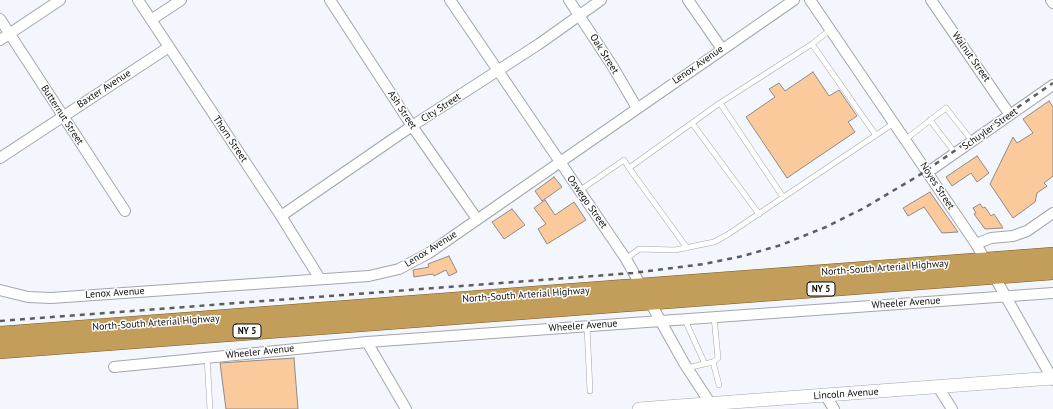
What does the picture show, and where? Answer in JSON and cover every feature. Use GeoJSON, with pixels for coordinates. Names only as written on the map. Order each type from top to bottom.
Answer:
{"type":"FeatureCollection","features":[{"type":"Feature","properties":{"kind":"highway","name":"North-South Arterial Highway"},"geometry":{"type":"LineString","coordinates":[[0,350],[648,302],[990,268],[1053,256]]}},
{"type":"Feature","properties":{"kind":"highway","name":"North-South Arterial Highway"},"geometry":{"type":"LineString","coordinates":[[0,335],[640,287],[990,268],[1053,271]]}},
{"type":"Feature","properties":{"kind":"street"},"geometry":{"type":"LineString","coordinates":[[0,40],[60,0]]}},
{"type":"Feature","properties":{"kind":"street","name":"Thorn Street"},"geometry":{"type":"LineString","coordinates":[[138,0],[281,216],[320,279]]}},
{"type":"Feature","properties":{"kind":"street"},"geometry":{"type":"LineString","coordinates":[[151,20],[181,0]]}},
{"type":"Feature","properties":{"kind":"street","name":"Ash Street"},"geometry":{"type":"LineString","coordinates":[[330,0],[412,126],[477,219]]}},
{"type":"Feature","properties":{"kind":"street","name":"Oswego Street"},"geometry":{"type":"LineString","coordinates":[[450,0],[626,259],[648,302],[687,368],[712,406]]}},
{"type":"Feature","properties":{"kind":"street","name":"Oak Street"},"geometry":{"type":"LineString","coordinates":[[569,0],[580,15],[637,108]]}},
{"type":"Feature","properties":{"kind":"street","name":"City Street"},"geometry":{"type":"LineString","coordinates":[[281,216],[412,126],[602,0]]}},
{"type":"Feature","properties":{"kind":"street"},"geometry":{"type":"LineString","coordinates":[[688,0],[722,49]]}},
{"type":"Feature","properties":{"kind":"street","name":"Lenox Avenue"},"geometry":{"type":"LineString","coordinates":[[0,290],[28,297],[51,298],[369,276],[399,269],[429,253],[794,0]]}},
{"type":"Feature","properties":{"kind":"street","name":"Noyes Street"},"geometry":{"type":"LineString","coordinates":[[810,0],[976,244],[1053,379]]}},
{"type":"Feature","properties":{"kind":"street","name":"Walnut Street"},"geometry":{"type":"LineString","coordinates":[[931,0],[1010,115]]}},
{"type":"Feature","properties":{"kind":"street","name":"Butternut Street"},"geometry":{"type":"LineString","coordinates":[[0,19],[125,211]]}},
{"type":"Feature","properties":{"kind":"street","name":"Baxter Avenue"},"geometry":{"type":"LineString","coordinates":[[0,158],[169,47]]}},
{"type":"Feature","properties":{"kind":"street","name":"Schuyler Street"},"geometry":{"type":"LineString","coordinates":[[928,172],[1053,85]]}},
{"type":"Feature","properties":{"kind":"street"},"geometry":{"type":"LineString","coordinates":[[976,244],[991,238],[1013,236],[1027,231],[1053,213]]}},
{"type":"Feature","properties":{"kind":"street","name":"Wheeler Avenue"},"geometry":{"type":"LineString","coordinates":[[114,367],[367,342],[1053,293]]}},
{"type":"Feature","properties":{"kind":"street"},"geometry":{"type":"LineString","coordinates":[[367,342],[406,409]]}},
{"type":"Feature","properties":{"kind":"street","name":"Lincoln Avenue"},"geometry":{"type":"LineString","coordinates":[[639,409],[712,406],[938,386],[1053,379]]}},
{"type":"Feature","properties":{"kind":"street"},"geometry":{"type":"LineString","coordinates":[[938,386],[952,409]]}},
{"type":"Feature","properties":{"kind":"street"},"geometry":{"type":"LineString","coordinates":[[825,395],[834,409]]}},
{"type":"Feature","properties":{"kind":"lane"},"geometry":{"type":"LineString","coordinates":[[629,168],[720,103],[812,44],[830,30]]}},
{"type":"Feature","properties":{"kind":"lane"},"geometry":{"type":"LineString","coordinates":[[812,44],[875,134]]}},
{"type":"Feature","properties":{"kind":"lane"},"geometry":{"type":"LineString","coordinates":[[720,103],[783,197]]}},
{"type":"Feature","properties":{"kind":"lane"},"geometry":{"type":"LineString","coordinates":[[906,139],[946,108],[972,141]]}},
{"type":"Feature","properties":{"kind":"lane"},"geometry":{"type":"LineString","coordinates":[[930,120],[955,153]]}},
{"type":"Feature","properties":{"kind":"lane"},"geometry":{"type":"LineString","coordinates":[[626,259],[639,249],[675,250],[714,242],[759,214],[894,122]]}},
{"type":"Feature","properties":{"kind":"lane"},"geometry":{"type":"LineString","coordinates":[[692,123],[759,214]]}},
{"type":"Feature","properties":{"kind":"lane"},"geometry":{"type":"LineString","coordinates":[[579,191],[624,160],[687,248]]}},
{"type":"Feature","properties":{"kind":"lane"},"geometry":{"type":"LineString","coordinates":[[687,368],[713,362],[718,358],[714,317]]}},
{"type":"Feature","properties":{"kind":"lane"},"geometry":{"type":"LineString","coordinates":[[684,319],[705,364]]}},
{"type":"Feature","properties":{"kind":"lane"},"geometry":{"type":"LineString","coordinates":[[587,326],[590,391]]}},
{"type":"Feature","properties":{"kind":"lane"},"geometry":{"type":"LineString","coordinates":[[207,358],[210,409]]}},
{"type":"Feature","properties":{"kind":"lane"},"geometry":{"type":"LineString","coordinates":[[713,362],[719,385]]}},
{"type":"Feature","properties":{"kind":"building"},"geometry":{"type":"Polygon","coordinates":[[[813,72],[829,96],[839,90],[857,116],[848,122],[855,132],[787,178],[746,117],[775,97],[769,89],[779,83],[785,91],[813,72]]]}},
{"type":"Feature","properties":{"kind":"building"},"geometry":{"type":"Polygon","coordinates":[[[1049,101],[1053,107],[1053,176],[1044,183],[1047,186],[1037,193],[1035,202],[1013,218],[990,184],[1013,137],[1017,143],[1033,133],[1023,119],[1049,101]]]}},
{"type":"Feature","properties":{"kind":"building"},"geometry":{"type":"Polygon","coordinates":[[[977,156],[989,173],[977,182],[971,173],[952,186],[946,177],[977,156]]]}},
{"type":"Feature","properties":{"kind":"building"},"geometry":{"type":"Polygon","coordinates":[[[554,177],[562,187],[542,201],[535,191],[554,177]]]}},
{"type":"Feature","properties":{"kind":"building"},"geometry":{"type":"Polygon","coordinates":[[[930,192],[958,232],[942,233],[924,207],[908,216],[903,208],[930,192]]]}},
{"type":"Feature","properties":{"kind":"building"},"geometry":{"type":"Polygon","coordinates":[[[545,200],[555,215],[574,202],[586,220],[547,244],[538,229],[546,224],[534,208],[545,200]]]}},
{"type":"Feature","properties":{"kind":"building"},"geometry":{"type":"Polygon","coordinates":[[[980,204],[983,208],[985,207],[991,216],[994,214],[1003,228],[985,229],[974,214],[976,213],[973,208],[980,204]]]}},
{"type":"Feature","properties":{"kind":"building"},"geometry":{"type":"Polygon","coordinates":[[[512,209],[525,225],[504,239],[492,222],[512,209]]]}},
{"type":"Feature","properties":{"kind":"building"},"geometry":{"type":"Polygon","coordinates":[[[449,256],[457,272],[449,276],[446,270],[434,276],[433,274],[414,277],[413,270],[429,267],[428,264],[449,256]]]}},
{"type":"Feature","properties":{"kind":"building"},"geometry":{"type":"Polygon","coordinates":[[[294,358],[298,409],[226,409],[220,363],[294,358]]]}},
{"type":"Feature","properties":{"kind":"railway"},"geometry":{"type":"LineString","coordinates":[[0,321],[633,273],[704,264],[743,256],[781,245],[826,227],[864,208],[918,176],[1053,83]]}}]}
